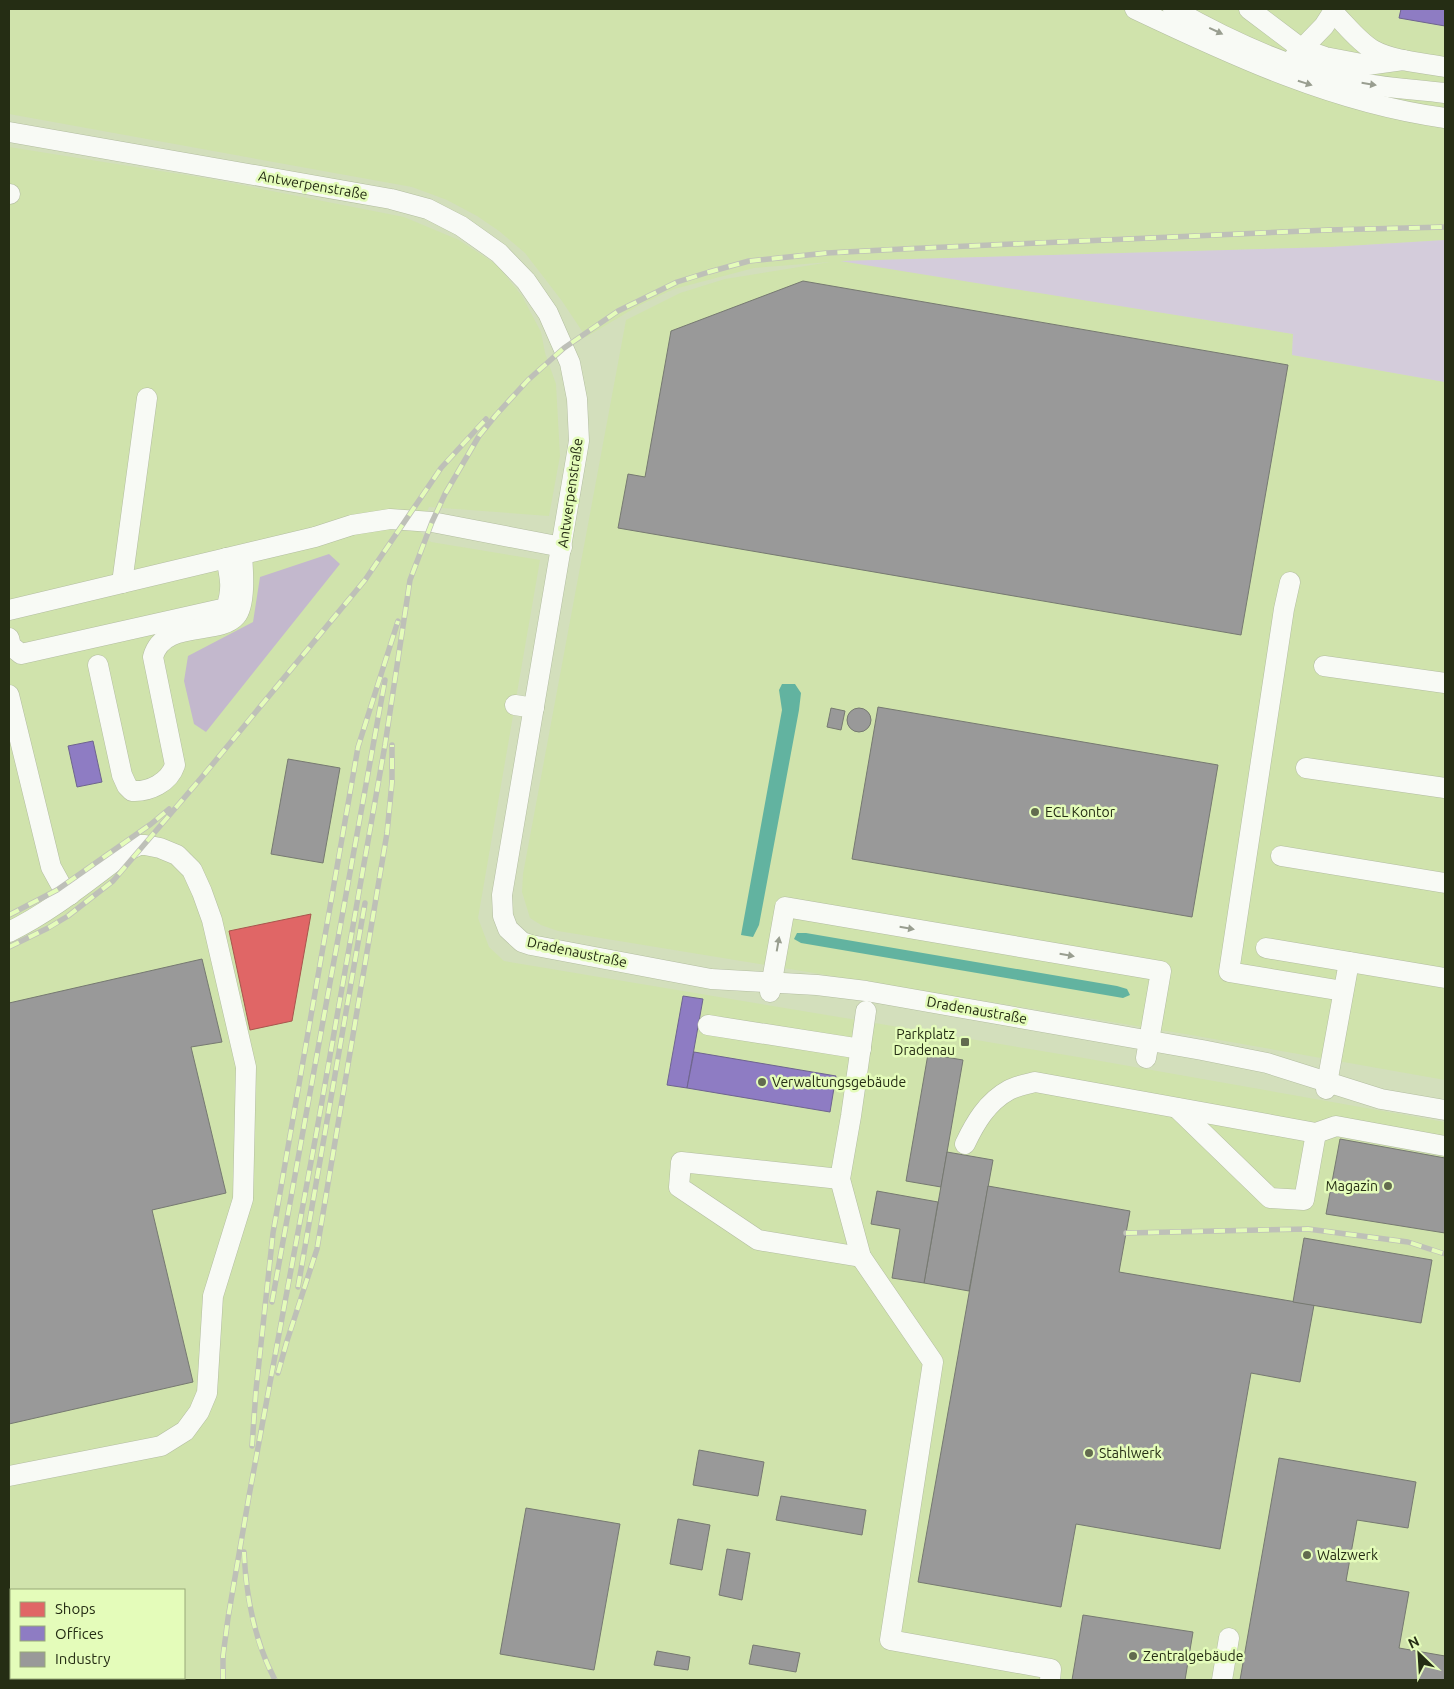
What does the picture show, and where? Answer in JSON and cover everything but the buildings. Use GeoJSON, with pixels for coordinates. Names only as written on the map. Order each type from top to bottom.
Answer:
{"type":"FeatureCollection","features":[{"type":"Feature","properties":{"kind":"street"},"geometry":{"type":"LineString","coordinates":[[1135,9],[1302,83],[1397,108],[1445,118]]}},
{"type":"Feature","properties":{"kind":"street"},"geometry":{"type":"LineString","coordinates":[[1173,9],[1190,19],[1272,57],[1295,55],[1324,57],[1367,65],[1403,60]]}},
{"type":"Feature","properties":{"kind":"street"},"geometry":{"type":"LineString","coordinates":[[1249,9],[1295,55],[1350,81],[1445,93]]}},
{"type":"Feature","properties":{"kind":"street"},"geometry":{"type":"LineString","coordinates":[[1295,55],[1324,26],[1334,11],[1357,38],[1374,50],[1403,60],[1445,67]]}},
{"type":"Feature","properties":{"kind":"street","name":"Antwerpenstraße"},"geometry":{"type":"LineString","coordinates":[[9,132],[391,199],[428,209],[461,226],[499,253],[526,281],[548,313],[570,363],[577,400],[579,441],[562,548],[524,706],[502,896],[503,916],[508,929]]}},
{"type":"Feature","properties":{"kind":"street"},"geometry":{"type":"LineString","coordinates":[[122,583],[147,398]]}},
{"type":"Feature","properties":{"kind":"street"},"geometry":{"type":"LineString","coordinates":[[9,610],[315,537],[352,525],[390,519],[432,522],[562,548]]}},
{"type":"Feature","properties":{"kind":"street"},"geometry":{"type":"LineString","coordinates":[[11,650],[21,654],[226,608],[231,596],[230,580],[234,557]]}},
{"type":"Feature","properties":{"kind":"street"},"geometry":{"type":"LineString","coordinates":[[98,665],[122,775],[127,786],[132,791],[149,790],[172,772],[175,765],[153,657],[156,648],[172,635],[190,629],[228,622],[238,615],[241,605],[243,574],[234,557]]}},
{"type":"Feature","properties":{"kind":"street"},"geometry":{"type":"LineString","coordinates":[[1290,582],[1284,609],[1229,972],[1343,991]]}},
{"type":"Feature","properties":{"kind":"street"},"geometry":{"type":"LineString","coordinates":[[1324,666],[1445,683]]}},
{"type":"Feature","properties":{"kind":"street"},"geometry":{"type":"LineString","coordinates":[[9,695],[51,867],[62,887],[70,895]]}},
{"type":"Feature","properties":{"kind":"street"},"geometry":{"type":"LineString","coordinates":[[1306,768],[1445,788]]}},
{"type":"Feature","properties":{"kind":"street"},"geometry":{"type":"LineString","coordinates":[[9,932],[35,919],[138,845],[160,848],[178,856],[192,870],[212,920],[246,1067],[243,1199],[213,1296],[207,1393],[199,1412],[185,1431],[161,1446],[9,1476]]}},
{"type":"Feature","properties":{"kind":"street"},"geometry":{"type":"LineString","coordinates":[[1281,856],[1445,883]]}},
{"type":"Feature","properties":{"kind":"street"},"geometry":{"type":"LineString","coordinates":[[771,987],[784,906],[1161,971],[1148,1050]]}},
{"type":"Feature","properties":{"kind":"street","name":"Dradenaustraße"},"geometry":{"type":"LineString","coordinates":[[508,929],[522,942],[552,950],[711,979],[771,987],[817,984],[866,991],[1148,1050],[1267,1063],[1327,1086],[1381,1099],[1445,1110]]}},
{"type":"Feature","properties":{"kind":"street"},"geometry":{"type":"LineString","coordinates":[[1266,948],[1445,978]]}},
{"type":"Feature","properties":{"kind":"street"},"geometry":{"type":"LineString","coordinates":[[1327,1086],[1348,962]]}},
{"type":"Feature","properties":{"kind":"street"},"geometry":{"type":"LineString","coordinates":[[866,1011],[840,1179],[861,1257],[933,1362],[890,1640],[1051,1669],[1050,1680]]}},
{"type":"Feature","properties":{"kind":"street"},"geometry":{"type":"LineString","coordinates":[[708,1025],[861,1049]]}},
{"type":"Feature","properties":{"kind":"street"},"geometry":{"type":"LineString","coordinates":[[965,1144],[976,1121],[992,1103],[1010,1089],[1035,1082],[1316,1133],[1336,1126],[1445,1146]]}},
{"type":"Feature","properties":{"kind":"street"},"geometry":{"type":"LineString","coordinates":[[1177,1108],[1270,1198],[1304,1200],[1316,1133]]}},
{"type":"Feature","properties":{"kind":"street"},"geometry":{"type":"LineString","coordinates":[[840,1179],[681,1162],[679,1187],[758,1240],[861,1257]]}},
{"type":"Feature","properties":{"kind":"street"},"geometry":{"type":"LineString","coordinates":[[1222,1680],[1229,1638]]}},
{"type":"Feature","properties":{"kind":"shaded area"},"geometry":{"type":"Polygon","coordinates":[[[9,9],[1445,9],[1445,240],[1331,247],[844,261],[1293,334],[1292,355],[1445,382],[1445,1080],[1191,1035],[558,931],[541,925],[530,918],[522,892],[523,874],[626,320],[680,293],[725,279],[830,262],[754,268],[674,289],[638,306],[586,337],[562,301],[525,253],[499,231],[477,216],[447,200],[412,187],[9,114],[9,9]]]}},
{"type":"Feature","properties":{"kind":"shaded area"},"geometry":{"type":"Polygon","coordinates":[[[9,147],[211,179],[404,217],[459,240],[497,265],[522,296],[541,332],[545,353],[556,384],[560,456],[549,516],[429,507],[419,531],[431,542],[540,560],[478,918],[489,947],[504,961],[1078,1057],[1445,1122],[1445,1680],[9,1680],[9,147]]]}},
{"type":"Feature","properties":{"kind":"shaded area"},"geometry":{"type":"Polygon","coordinates":[[[1445,240],[1445,382],[1292,355],[1293,334],[840,261],[1331,247],[1445,240]]]}},
{"type":"Feature","properties":{"kind":"shaded area"},"geometry":{"type":"Polygon","coordinates":[[[329,554],[340,564],[206,732],[194,724],[184,681],[188,656],[253,622],[260,577],[329,554]]]}},
{"type":"Feature","properties":{"kind":"water"},"geometry":{"type":"Polygon","coordinates":[[[782,684],[795,684],[801,693],[759,925],[753,937],[741,935],[782,710],[779,690],[782,684]]]}},
{"type":"Feature","properties":{"kind":"water"},"geometry":{"type":"Polygon","coordinates":[[[797,933],[1117,986],[1127,989],[1130,995],[1123,998],[801,943],[794,939],[797,933]]]}},
{"type":"Feature","properties":{"kind":"railway"},"geometry":{"type":"LineString","coordinates":[[223,1680],[223,1656],[228,1618],[385,745],[410,580],[445,494],[479,436],[496,415],[528,380],[564,348],[618,311],[677,282],[749,261],[827,253],[902,249],[1328,230],[1445,227]]}},
{"type":"Feature","properties":{"kind":"railway"},"geometry":{"type":"LineString","coordinates":[[9,947],[68,916],[113,881],[365,580],[441,468],[486,419]]}},
{"type":"Feature","properties":{"kind":"railway"},"geometry":{"type":"LineString","coordinates":[[252,1446],[256,1390],[273,1233],[358,747],[398,621]]}},
{"type":"Feature","properties":{"kind":"railway"},"geometry":{"type":"LineString","coordinates":[[272,1302],[385,680]]}},
{"type":"Feature","properties":{"kind":"railway"},"geometry":{"type":"LineString","coordinates":[[278,1373],[317,1249],[387,833],[392,782],[392,745]]}},
{"type":"Feature","properties":{"kind":"railway"},"geometry":{"type":"LineString","coordinates":[[9,915],[57,890],[151,824],[169,809]]}},
{"type":"Feature","properties":{"kind":"railway"},"geometry":{"type":"LineString","coordinates":[[298,1287],[365,903]]}},
{"type":"Feature","properties":{"kind":"railway"},"geometry":{"type":"LineString","coordinates":[[1126,1233],[1308,1229],[1408,1242],[1445,1254]]}},
{"type":"Feature","properties":{"kind":"railway"},"geometry":{"type":"LineString","coordinates":[[244,1552],[252,1618],[256,1634],[275,1680]]}},
{"type":"Feature","properties":{"kind":"place","name":"ECL Kontor"},"geometry":{"type":"Point","coordinates":[1035,812]}},
{"type":"Feature","properties":{"kind":"place","name":"Parkplatz Dradenau"},"geometry":{"type":"Point","coordinates":[965,1042]}},
{"type":"Feature","properties":{"kind":"place","name":"Verwaltungsgebäude"},"geometry":{"type":"Point","coordinates":[762,1082]}},
{"type":"Feature","properties":{"kind":"place","name":"Magazin"},"geometry":{"type":"Point","coordinates":[1388,1186]}},
{"type":"Feature","properties":{"kind":"place","name":"Stahlwerk"},"geometry":{"type":"Point","coordinates":[1089,1453]}},
{"type":"Feature","properties":{"kind":"place","name":"Walzwerk"},"geometry":{"type":"Point","coordinates":[1307,1555]}},
{"type":"Feature","properties":{"kind":"place","name":"Zentralgebäude"},"geometry":{"type":"Point","coordinates":[1133,1656]}}]}
